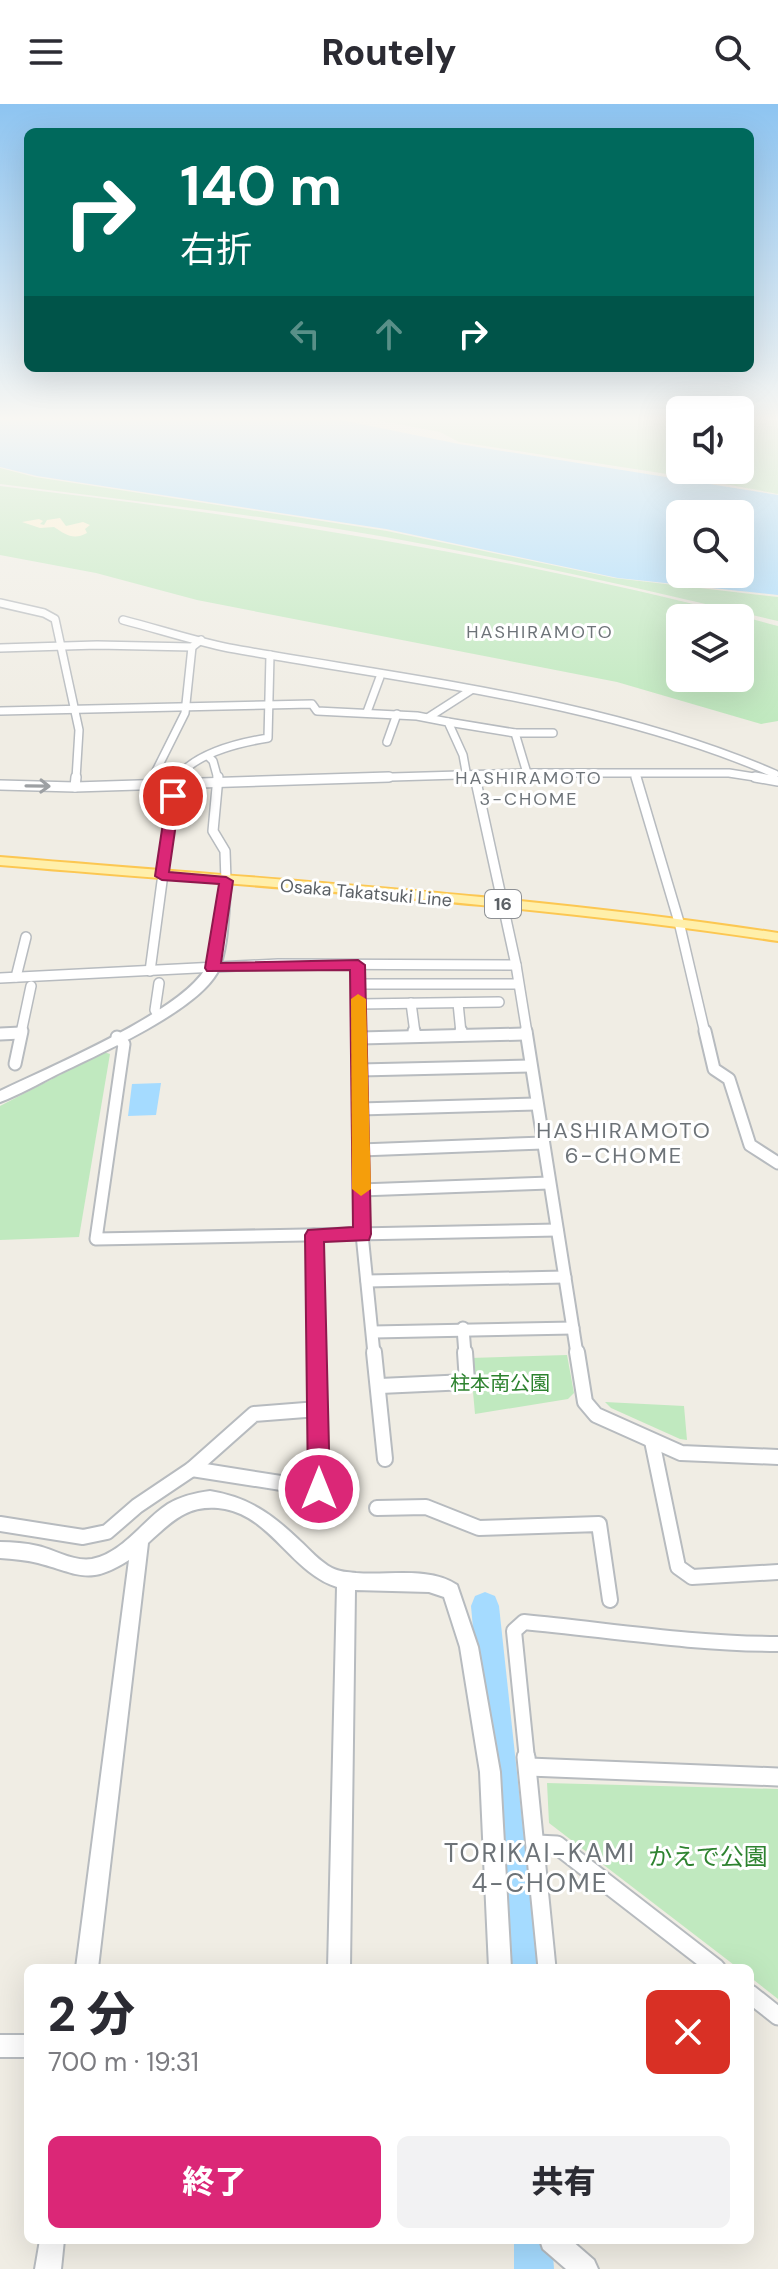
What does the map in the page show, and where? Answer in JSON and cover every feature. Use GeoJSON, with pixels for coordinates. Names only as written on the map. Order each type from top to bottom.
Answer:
{"type":"FeatureCollection","features":[{"type":"Feature","properties":{"kind":"main road","name":"Osaka Takatsuki Line"},"geometry":{"type":"LineString","coordinates":[[0,861],[503,904],[679,922],[778,937]]}},
{"type":"Feature","properties":{"kind":"street"},"geometry":{"type":"LineString","coordinates":[[0,603],[44,613],[55,619],[58,647],[79,733],[75,787]]}},
{"type":"Feature","properties":{"kind":"street"},"geometry":{"type":"LineString","coordinates":[[123,620],[270,655],[285,655],[471,690],[604,719],[729,754],[778,778]]}},
{"type":"Feature","properties":{"kind":"street"},"geometry":{"type":"LineString","coordinates":[[165,647],[176,635]]}},
{"type":"Feature","properties":{"kind":"street"},"geometry":{"type":"LineString","coordinates":[[0,648],[192,647],[201,640]]}},
{"type":"Feature","properties":{"kind":"street"},"geometry":{"type":"LineString","coordinates":[[149,786],[187,706],[192,647]]}},
{"type":"Feature","properties":{"kind":"street"},"geometry":{"type":"LineString","coordinates":[[150,971],[176,777],[208,756],[242,741],[268,738],[270,655]]}},
{"type":"Feature","properties":{"kind":"street"},"geometry":{"type":"LineString","coordinates":[[367,712],[380,677]]}},
{"type":"Feature","properties":{"kind":"street"},"geometry":{"type":"LineString","coordinates":[[429,717],[471,690]]}},
{"type":"Feature","properties":{"kind":"street"},"geometry":{"type":"LineString","coordinates":[[0,711],[312,704],[317,711],[397,714],[515,733],[553,733]]}},
{"type":"Feature","properties":{"kind":"street"},"geometry":{"type":"LineString","coordinates":[[387,742],[397,714]]}},
{"type":"Feature","properties":{"kind":"street"},"geometry":{"type":"LineString","coordinates":[[448,722],[471,776],[516,965],[524,1034],[585,1402],[596,1415],[681,1453],[778,1457]]}},
{"type":"Feature","properties":{"kind":"street"},"geometry":{"type":"LineString","coordinates":[[515,733],[527,773]]}},
{"type":"Feature","properties":{"kind":"street"},"geometry":{"type":"LineString","coordinates":[[0,1097],[158,1015],[197,990],[212,968],[226,881],[225,851],[213,831],[219,782],[213,761],[208,756]]}},
{"type":"Feature","properties":{"kind":"street"},"geometry":{"type":"LineString","coordinates":[[0,785],[174,786],[527,773],[729,773],[778,778]]}},
{"type":"Feature","properties":{"kind":"street"},"geometry":{"type":"LineString","coordinates":[[635,774],[679,922],[714,1069],[729,1079],[750,1145],[778,1163]]}},
{"type":"Feature","properties":{"kind":"street"},"geometry":{"type":"LineString","coordinates":[[16,977],[26,937]]}},
{"type":"Feature","properties":{"kind":"street"},"geometry":{"type":"LineString","coordinates":[[358,965],[362,1234],[380,1386],[385,1459]]}},
{"type":"Feature","properties":{"kind":"street"},"geometry":{"type":"LineString","coordinates":[[0,978],[212,968],[516,965]]}},
{"type":"Feature","properties":{"kind":"street"},"geometry":{"type":"LineString","coordinates":[[158,1015],[155,1010],[159,983]]}},
{"type":"Feature","properties":{"kind":"street"},"geometry":{"type":"LineString","coordinates":[[358,984],[518,984]]}},
{"type":"Feature","properties":{"kind":"street"},"geometry":{"type":"LineString","coordinates":[[15,1064],[31,986]]}},
{"type":"Feature","properties":{"kind":"street"},"geometry":{"type":"LineString","coordinates":[[359,1004],[499,1002]]}},
{"type":"Feature","properties":{"kind":"street"},"geometry":{"type":"LineString","coordinates":[[411,1003],[415,1036]]}},
{"type":"Feature","properties":{"kind":"street"},"geometry":{"type":"LineString","coordinates":[[458,1003],[461,1035]]}},
{"type":"Feature","properties":{"kind":"street"},"geometry":{"type":"LineString","coordinates":[[0,1034],[21,1033]]}},
{"type":"Feature","properties":{"kind":"street"},"geometry":{"type":"LineString","coordinates":[[360,1038],[524,1034]]}},
{"type":"Feature","properties":{"kind":"street"},"geometry":{"type":"LineString","coordinates":[[117,1037],[124,1044],[96,1239],[557,1230]]}},
{"type":"Feature","properties":{"kind":"street"},"geometry":{"type":"LineString","coordinates":[[360,1070],[530,1066]]}},
{"type":"Feature","properties":{"kind":"street"},"geometry":{"type":"LineString","coordinates":[[360,1109],[536,1104]]}},
{"type":"Feature","properties":{"kind":"street"},"geometry":{"type":"LineString","coordinates":[[361,1150],[543,1143]]}},
{"type":"Feature","properties":{"kind":"street"},"geometry":{"type":"LineString","coordinates":[[361,1190],[549,1183]]}},
{"type":"Feature","properties":{"kind":"street"},"geometry":{"type":"LineString","coordinates":[[192,1469],[319,1489],[314,1235]]}},
{"type":"Feature","properties":{"kind":"street"},"geometry":{"type":"LineString","coordinates":[[367,1281],[565,1277]]}},
{"type":"Feature","properties":{"kind":"street"},"geometry":{"type":"LineString","coordinates":[[380,1386],[467,1382],[463,1328]]}},
{"type":"Feature","properties":{"kind":"street"},"geometry":{"type":"LineString","coordinates":[[373,1332],[573,1328]]}},
{"type":"Feature","properties":{"kind":"street"},"geometry":{"type":"LineString","coordinates":[[0,1524],[83,1537],[107,1532],[137,1506],[192,1469],[254,1414],[318,1409]]}},
{"type":"Feature","properties":{"kind":"street"},"geometry":{"type":"LineString","coordinates":[[652,1441],[678,1567],[692,1577],[778,1572]]}},
{"type":"Feature","properties":{"kind":"street"},"geometry":{"type":"LineString","coordinates":[[0,1550],[34,1553],[88,1568],[106,1563],[140,1540],[170,1513],[186,1504],[210,1499],[235,1504],[269,1521],[325,1573],[346,1580],[429,1583],[442,1585],[451,1591],[469,1647],[490,1772],[500,1964]]}},
{"type":"Feature","properties":{"kind":"street"},"geometry":{"type":"LineString","coordinates":[[377,1508],[426,1507],[479,1528],[599,1524],[610,1600]]}},
{"type":"Feature","properties":{"kind":"street"},"geometry":{"type":"LineString","coordinates":[[87,1964],[140,1540]]}},
{"type":"Feature","properties":{"kind":"street"},"geometry":{"type":"LineString","coordinates":[[339,1964],[346,1580]]}},
{"type":"Feature","properties":{"kind":"street"},"geometry":{"type":"LineString","coordinates":[[547,1964],[514,1631],[524,1622],[683,1637],[717,1644],[778,1644]]}},
{"type":"Feature","properties":{"kind":"street"},"geometry":{"type":"LineString","coordinates":[[529,1767],[778,1777]]}},
{"type":"Feature","properties":{"kind":"street"},"geometry":{"type":"LineString","coordinates":[[537,1844],[557,1845],[711,1964]]}},
{"type":"Feature","properties":{"kind":"street"},"geometry":{"type":"LineString","coordinates":[[754,1997],[778,2016]]}},
{"type":"Feature","properties":{"kind":"street"},"geometry":{"type":"LineString","coordinates":[[0,2046],[24,2046]]}},
{"type":"Feature","properties":{"kind":"street"},"geometry":{"type":"LineString","coordinates":[[48,2269],[51,2244]]}},
{"type":"Feature","properties":{"kind":"street"},"geometry":{"type":"LineString","coordinates":[[560,2244],[585,2269]]}},
{"type":"Feature","properties":{"kind":"green space"},"geometry":{"type":"Polygon","coordinates":[[[0,519],[248,519],[489,560],[682,601],[694,604],[666,604],[666,692],[754,692],[754,620],[778,626],[778,721],[761,724],[617,682],[197,600],[96,573],[0,555],[0,519]]]}},
{"type":"Feature","properties":{"kind":"green space"},"geometry":{"type":"Polygon","coordinates":[[[271,519],[309,519],[387,531],[614,578],[666,584],[666,588],[700,588],[778,597],[778,621],[754,616],[754,604],[703,604],[398,539],[271,519]]]}},
{"type":"Feature","properties":{"kind":"green space"},"geometry":{"type":"Polygon","coordinates":[[[104,1052],[110,1054],[79,1237],[0,1240],[0,1106],[104,1052]]]}},
{"type":"Feature","properties":{"kind":"green space","name":"柱本南公園"},"geometry":{"type":"Polygon","coordinates":[[[567,1355],[574,1393],[568,1399],[475,1414],[470,1358],[567,1355]]]}},
{"type":"Feature","properties":{"kind":"green space"},"geometry":{"type":"Polygon","coordinates":[[[605,1402],[684,1406],[687,1440],[611,1408],[605,1402]]]}},
{"type":"Feature","properties":{"kind":"green space","name":"かえで公園"},"geometry":{"type":"Polygon","coordinates":[[[547,1783],[778,1789],[778,1999],[754,1980],[754,1964],[733,1964],[549,1823],[547,1783]]]}},
{"type":"Feature","properties":{"kind":"sand"},"geometry":{"type":"Polygon","coordinates":[[[39,519],[43,521],[40,524],[44,525],[47,520],[61,519],[66,526],[83,522],[90,525],[85,529],[87,533],[73,536],[54,527],[40,528],[22,522],[39,519]]]}},
{"type":"Feature","properties":{"kind":"water"},"geometry":{"type":"Polygon","coordinates":[[[320,519],[666,519],[666,583],[618,578],[386,529],[320,519]]]}},
{"type":"Feature","properties":{"kind":"water"},"geometry":{"type":"Polygon","coordinates":[[[754,519],[778,519],[778,595],[712,588],[754,588],[754,519]]]}},
{"type":"Feature","properties":{"kind":"water"},"geometry":{"type":"Polygon","coordinates":[[[161,1083],[156,1115],[128,1116],[132,1084],[161,1083]]]}},
{"type":"Feature","properties":{"kind":"waterway"},"geometry":{"type":"LineString","coordinates":[[485,1606],[521,1964]]}},
{"type":"Feature","properties":{"kind":"waterway"},"geometry":{"type":"LineString","coordinates":[[533,2244],[534,2269]]}},
{"type":"Feature","properties":{"kind":"slow traffic"},"geometry":{"type":"LineString","coordinates":[[358,999],[361,1189]]}},
{"type":"Feature","properties":{"kind":"district","name":"HASHIRAMOTO"},"geometry":{"type":"Point","coordinates":[540,632]}},
{"type":"Feature","properties":{"kind":"district","name":"HASHIRAMOTO 3-CHOME"},"geometry":{"type":"Point","coordinates":[529,788]}},
{"type":"Feature","properties":{"kind":"district","name":"HASHIRAMOTO 6-CHOME"},"geometry":{"type":"Point","coordinates":[624,1142]}},
{"type":"Feature","properties":{"kind":"district","name":"TORIKAI-KAMI 4-CHOME"},"geometry":{"type":"Point","coordinates":[540,1868]}},
{"type":"Feature","properties":{"kind":"route"},"geometry":{"type":"LineString","coordinates":[[173,796],[162,876],[226,881],[212,968],[278,964],[358,965],[362,1234],[314,1235],[319,1489]]}}]}
